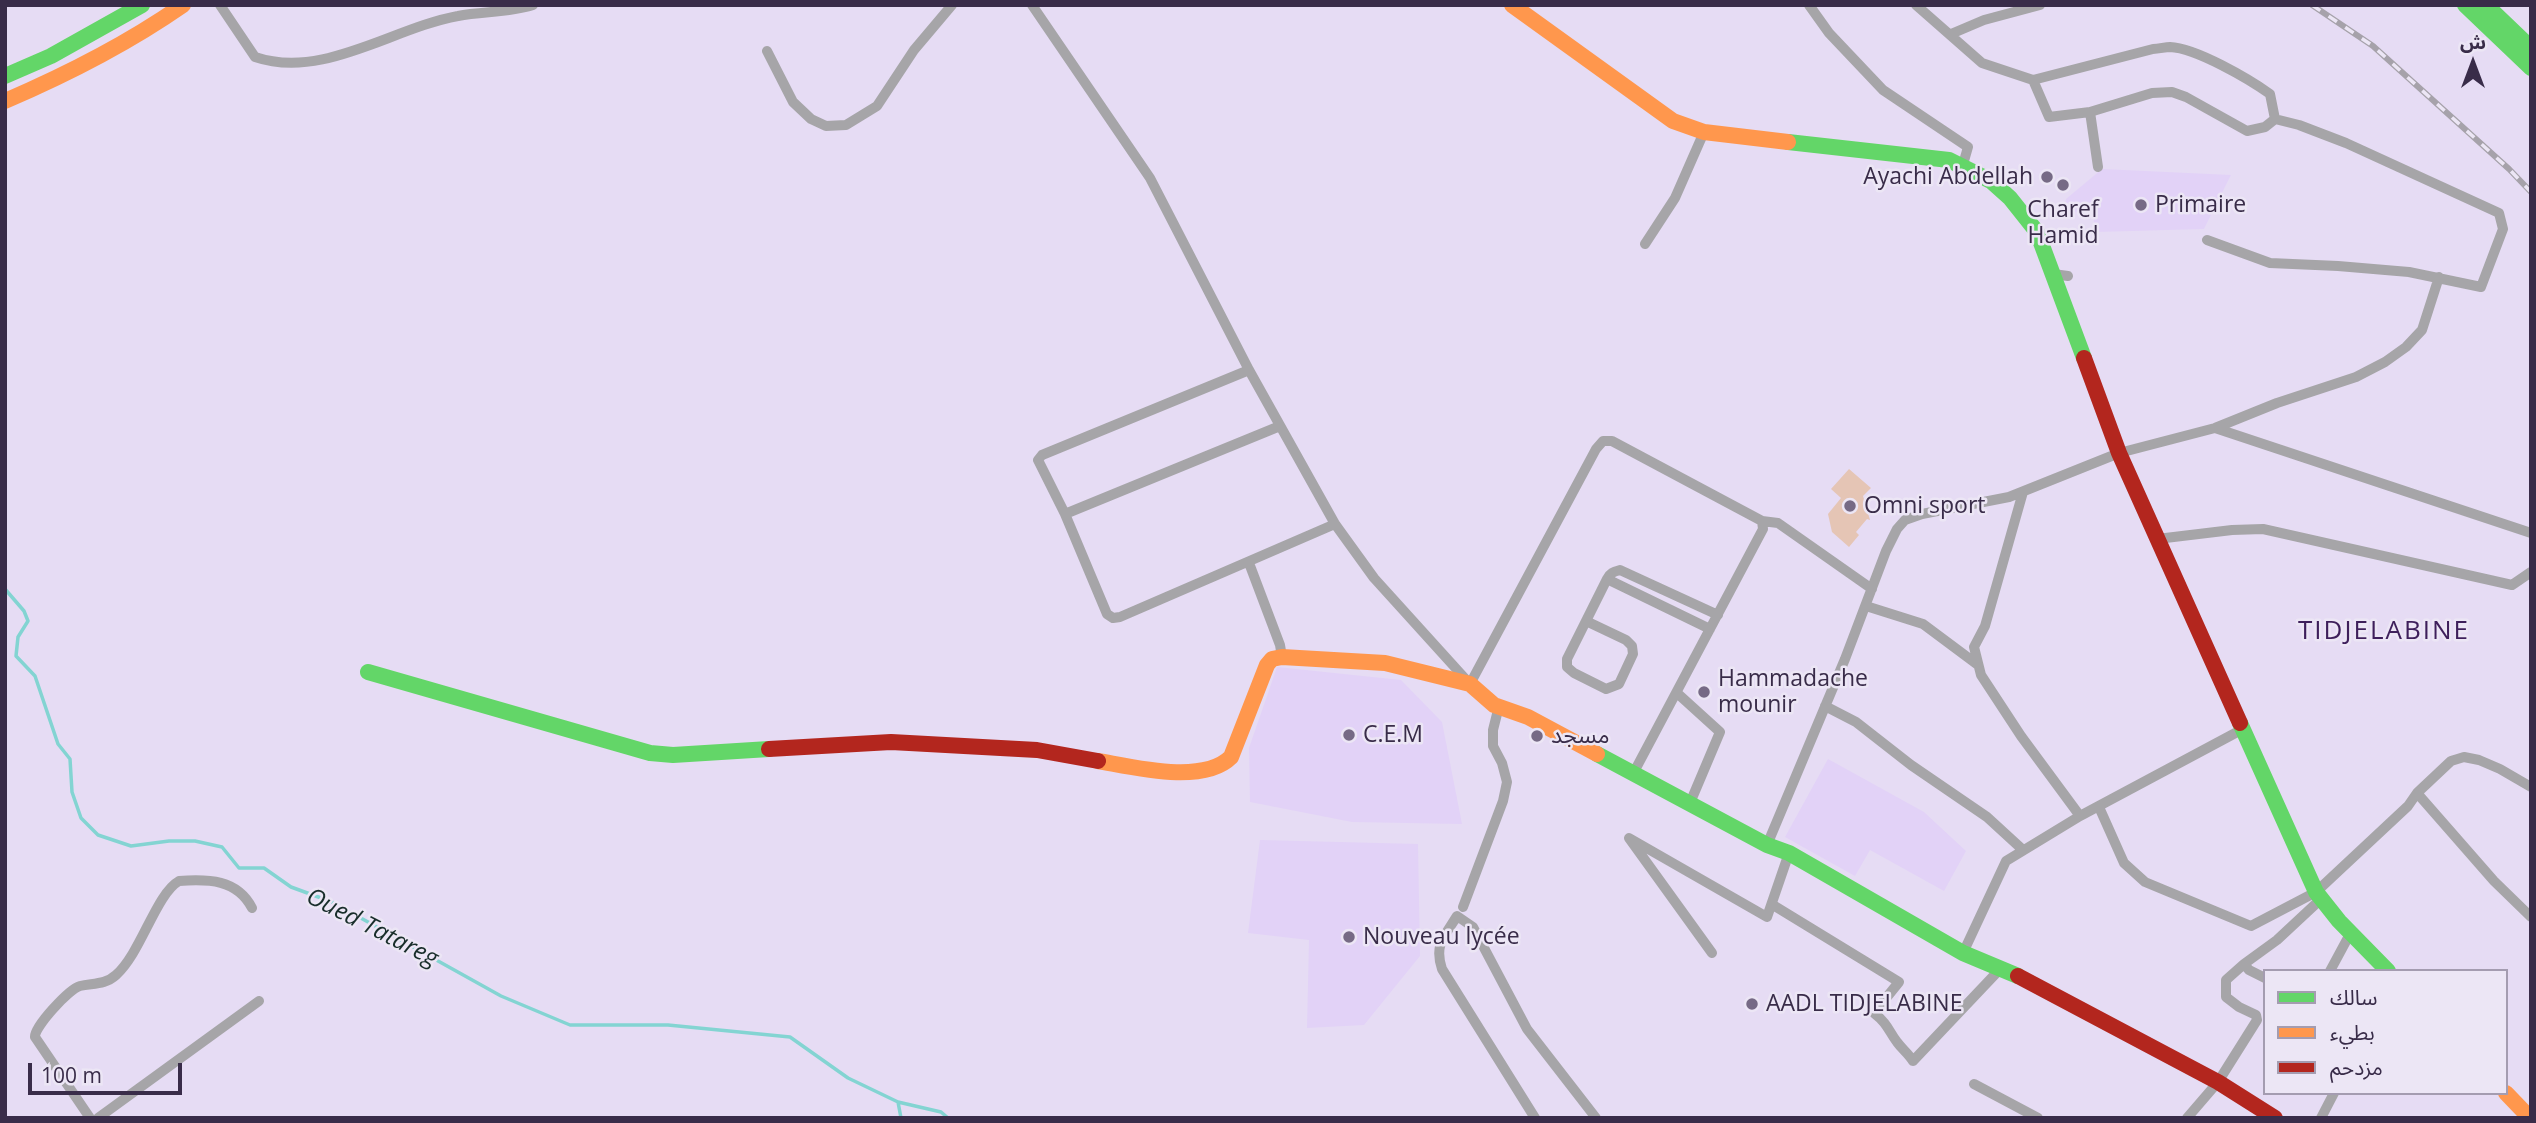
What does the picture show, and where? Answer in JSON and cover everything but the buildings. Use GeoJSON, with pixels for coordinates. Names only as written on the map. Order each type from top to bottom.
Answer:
{"type":"FeatureCollection","features":[{"type":"Feature","properties":{"kind":"main road"},"geometry":{"type":"LineString","coordinates":[[5,76],[51,56],[142,5]]}},
{"type":"Feature","properties":{"kind":"main road"},"geometry":{"type":"LineString","coordinates":[[5,101],[61,78],[159,23],[183,5]]}},
{"type":"Feature","properties":{"kind":"main road"},"geometry":{"type":"LineString","coordinates":[[1512,5],[1673,121],[1704,132],[1949,160],[1991,181],[2010,198],[2038,232],[2061,275],[2119,453],[2241,730],[2318,896],[2386,969]]}},
{"type":"Feature","properties":{"kind":"main road"},"geometry":{"type":"LineString","coordinates":[[2465,5],[2531,68]]}},
{"type":"Feature","properties":{"kind":"main road"},"geometry":{"type":"LineString","coordinates":[[2486,5],[2531,48]]}},
{"type":"Feature","properties":{"kind":"main road"},"geometry":{"type":"LineString","coordinates":[[368,672],[650,752],[673,755],[891,742],[1037,750],[1145,769],[1196,772],[1223,765],[1231,757],[1267,665],[1272,659],[1282,657],[1385,663],[1470,684],[1494,705],[1528,717],[1767,845],[1789,853],[1963,953],[2002,967],[2218,1082],[2275,1118]]}},
{"type":"Feature","properties":{"kind":"main road"},"geometry":{"type":"LineString","coordinates":[[2508,1095],[2530,1118]]}},
{"type":"Feature","properties":{"kind":"street"},"geometry":{"type":"LineString","coordinates":[[220,5],[255,57],[293,64],[331,57],[447,18],[533,5]]}},
{"type":"Feature","properties":{"kind":"street"},"geometry":{"type":"LineString","coordinates":[[767,51],[793,102],[811,119],[826,126],[846,125],[877,106],[914,50],[952,5]]}},
{"type":"Feature","properties":{"kind":"street"},"geometry":{"type":"LineString","coordinates":[[1032,5],[1150,178],[1249,370],[1335,524],[1374,578],[1470,684],[1596,449],[1603,441],[1612,442],[1762,521],[1778,523],[1872,589]]}},
{"type":"Feature","properties":{"kind":"street"},"geometry":{"type":"LineString","coordinates":[[1809,5],[1829,33],[1883,90],[1968,147],[1962,168]]}},
{"type":"Feature","properties":{"kind":"street"},"geometry":{"type":"LineString","coordinates":[[1916,5],[1982,63],[2033,80],[2170,47],[2186,50],[2264,90],[2273,100],[2275,119]]}},
{"type":"Feature","properties":{"kind":"street"},"geometry":{"type":"LineString","coordinates":[[1951,34],[1984,20],[2040,5]]}},
{"type":"Feature","properties":{"kind":"street"},"geometry":{"type":"LineString","coordinates":[[2033,80],[2049,117],[2090,112],[2163,92],[2186,97],[2247,131],[2265,127],[2275,119]]}},
{"type":"Feature","properties":{"kind":"street"},"geometry":{"type":"LineString","coordinates":[[2090,112],[2098,167]]}},
{"type":"Feature","properties":{"kind":"street"},"geometry":{"type":"LineString","coordinates":[[2207,240],[2270,263],[2337,266],[2439,277],[2481,287],[2503,229],[2499,213],[2346,144],[2299,125],[2275,119]]}},
{"type":"Feature","properties":{"kind":"street"},"geometry":{"type":"LineString","coordinates":[[1645,244],[1675,198],[1704,132]]}},
{"type":"Feature","properties":{"kind":"street"},"geometry":{"type":"LineString","coordinates":[[1767,845],[1886,551],[1897,529],[1905,520],[1922,514],[1987,503],[2023,492],[2119,453],[2216,428],[2277,403],[2356,377],[2406,347],[2421,330],[2439,277]]}},
{"type":"Feature","properties":{"kind":"street"},"geometry":{"type":"LineString","coordinates":[[1249,370],[1042,455],[1038,460],[1065,514],[1107,614],[1113,618],[1120,617],[1335,524]]}},
{"type":"Feature","properties":{"kind":"street"},"geometry":{"type":"LineString","coordinates":[[1065,514],[1280,426]]}},
{"type":"Feature","properties":{"kind":"street"},"geometry":{"type":"LineString","coordinates":[[2216,428],[2531,533]]}},
{"type":"Feature","properties":{"kind":"street"},"geometry":{"type":"LineString","coordinates":[[2023,492],[1985,626],[1974,648],[1981,675],[2021,736],[2080,816]]}},
{"type":"Feature","properties":{"kind":"street"},"geometry":{"type":"LineString","coordinates":[[1634,772],[1763,529],[1762,521]]}},
{"type":"Feature","properties":{"kind":"street"},"geometry":{"type":"LineString","coordinates":[[2157,538],[2263,529],[2512,585],[2531,572]]}},
{"type":"Feature","properties":{"kind":"street"},"geometry":{"type":"LineString","coordinates":[[1248,563],[1280,645],[1282,657]]}},
{"type":"Feature","properties":{"kind":"street"},"geometry":{"type":"LineString","coordinates":[[1586,621],[1626,640],[1632,646],[1633,654],[1619,684],[1605,689],[1574,674],[1567,667],[1567,659],[1586,621],[1607,579],[1612,572],[1620,570],[1718,615]]}},
{"type":"Feature","properties":{"kind":"street"},"geometry":{"type":"LineString","coordinates":[[1607,579],[1710,629]]}},
{"type":"Feature","properties":{"kind":"street"},"geometry":{"type":"LineString","coordinates":[[1866,606],[1923,624],[1978,665]]}},
{"type":"Feature","properties":{"kind":"street"},"geometry":{"type":"LineString","coordinates":[[1677,693],[1720,732],[1690,803]]}},
{"type":"Feature","properties":{"kind":"street"},"geometry":{"type":"LineString","coordinates":[[1464,907],[1503,801],[1507,782],[1502,763],[1493,746],[1493,730],[1499,706]]}},
{"type":"Feature","properties":{"kind":"street"},"geometry":{"type":"LineString","coordinates":[[1825,706],[1856,722],[1911,765],[1987,817],[2023,850]]}},
{"type":"Feature","properties":{"kind":"street"},"geometry":{"type":"LineString","coordinates":[[1963,953],[2006,861],[2080,816],[2241,730]]}},
{"type":"Feature","properties":{"kind":"street"},"geometry":{"type":"LineString","coordinates":[[2187,1118],[2218,1082],[2257,1020],[2256,1015],[2239,1007],[2225,994],[2226,980],[2277,940],[2408,806],[2417,793],[2451,761],[2464,757],[2500,769],[2531,787]]}},
{"type":"Feature","properties":{"kind":"street"},"geometry":{"type":"LineString","coordinates":[[2417,793],[2494,881],[2531,917]]}},
{"type":"Feature","properties":{"kind":"street"},"geometry":{"type":"LineString","coordinates":[[2099,807],[2124,863],[2145,882],[2251,926],[2318,896]]}},
{"type":"Feature","properties":{"kind":"street"},"geometry":{"type":"LineString","coordinates":[[1712,953],[1629,838],[1767,917],[1789,853]]}},
{"type":"Feature","properties":{"kind":"street"},"geometry":{"type":"LineString","coordinates":[[90,1118],[34,1037],[35,1031],[76,988],[105,982],[119,972],[128,962],[173,884],[179,881],[206,880],[226,884],[246,896],[252,908]]}},
{"type":"Feature","properties":{"kind":"street"},"geometry":{"type":"LineString","coordinates":[[1773,905],[1899,982],[1874,1013],[1887,1023],[1898,1044],[1913,1060],[2002,967]]}},
{"type":"Feature","properties":{"kind":"street"},"geometry":{"type":"LineString","coordinates":[[1535,1118],[1442,969],[1437,954],[1441,940],[1457,916],[1473,927],[1527,1029],[1597,1118]]}},
{"type":"Feature","properties":{"kind":"street"},"geometry":{"type":"LineString","coordinates":[[2331,969],[2350,932]]}},
{"type":"Feature","properties":{"kind":"street"},"geometry":{"type":"LineString","coordinates":[[2244,964],[2249,970],[2263,977]]}},
{"type":"Feature","properties":{"kind":"street"},"geometry":{"type":"LineString","coordinates":[[98,1118],[259,1001]]}},
{"type":"Feature","properties":{"kind":"street"},"geometry":{"type":"LineString","coordinates":[[1974,1084],[2038,1118]]}},
{"type":"Feature","properties":{"kind":"street"},"geometry":{"type":"LineString","coordinates":[[2321,1118],[2333,1095]]}},
{"type":"Feature","properties":{"kind":"shaded area","name":"Primaire"},"geometry":{"type":"Polygon","coordinates":[[[2102,169],[2231,175],[2204,229],[2095,232],[2093,213],[2064,211],[2066,199],[2102,169]]]}},
{"type":"Feature","properties":{"kind":"shaded area","name":"Omni sport"},"geometry":{"type":"Polygon","coordinates":[[[1849,469],[1871,488],[1863,496],[1870,520],[1867,519],[1856,532],[1859,535],[1849,547],[1832,532],[1828,514],[1841,498],[1831,489],[1849,469]]]}},
{"type":"Feature","properties":{"kind":"shaded area","name":"C.E.M"},"geometry":{"type":"Polygon","coordinates":[[[1277,667],[1401,680],[1442,722],[1462,824],[1352,822],[1250,802],[1249,748],[1277,667]]]}},
{"type":"Feature","properties":{"kind":"shaded area"},"geometry":{"type":"Polygon","coordinates":[[[1828,759],[1924,812],[1966,851],[1944,891],[1870,850],[1855,876],[1785,837],[1828,759]]]}},
{"type":"Feature","properties":{"kind":"shaded area","name":"Nouveau lycée"},"geometry":{"type":"Polygon","coordinates":[[[1260,840],[1418,844],[1420,956],[1364,1025],[1307,1028],[1309,940],[1248,933],[1260,840]]]}},
{"type":"Feature","properties":{"kind":"waterway","name":"Oued Tatareg"},"geometry":{"type":"LineString","coordinates":[[5,589],[24,611],[28,621],[18,637],[16,656],[35,676],[58,744],[70,759],[72,792],[81,818],[98,835],[131,846],[195,841],[222,847],[239,868],[264,868],[291,887],[332,902],[501,996],[570,1025],[668,1025],[790,1037],[848,1078],[898,1102],[901,1118]]}},
{"type":"Feature","properties":{"kind":"waterway"},"geometry":{"type":"LineString","coordinates":[[898,1102],[941,1112],[948,1118]]}},
{"type":"Feature","properties":{"kind":"railway"},"geometry":{"type":"LineString","coordinates":[[2312,5],[2373,46],[2531,192]]}},
{"type":"Feature","properties":{"kind":"traffic: fast"},"geometry":{"type":"LineString","coordinates":[[5,76],[51,56],[142,5]]}},
{"type":"Feature","properties":{"kind":"traffic: fast"},"geometry":{"type":"LineString","coordinates":[[2465,5],[2531,68]]}},
{"type":"Feature","properties":{"kind":"traffic: fast"},"geometry":{"type":"LineString","coordinates":[[2486,5],[2531,48]]}},
{"type":"Feature","properties":{"kind":"traffic: fast"},"geometry":{"type":"LineString","coordinates":[[1788,142],[1949,160],[1991,181],[2010,198],[2037,232],[2084,358]]}},
{"type":"Feature","properties":{"kind":"traffic: fast"},"geometry":{"type":"LineString","coordinates":[[368,672],[650,753],[673,755],[769,749]]}},
{"type":"Feature","properties":{"kind":"traffic: fast"},"geometry":{"type":"LineString","coordinates":[[2240,723],[2316,892],[2339,921],[2386,969]]}},
{"type":"Feature","properties":{"kind":"traffic: fast"},"geometry":{"type":"LineString","coordinates":[[1597,754],[1767,845],[1789,853],[1963,953],[2018,976]]}},
{"type":"Feature","properties":{"kind":"traffic: slow"},"geometry":{"type":"LineString","coordinates":[[5,101],[97,57],[183,5]]}},
{"type":"Feature","properties":{"kind":"traffic: slow"},"geometry":{"type":"LineString","coordinates":[[1512,5],[1673,121],[1704,132],[1788,142]]}},
{"type":"Feature","properties":{"kind":"traffic: slow"},"geometry":{"type":"LineString","coordinates":[[1098,761],[1167,772],[1203,770],[1219,765],[1231,757],[1267,665],[1272,659],[1282,657],[1385,663],[1470,684],[1494,705],[1528,717],[1597,754]]}},
{"type":"Feature","properties":{"kind":"traffic: slow"},"geometry":{"type":"LineString","coordinates":[[2508,1095],[2530,1118]]}},
{"type":"Feature","properties":{"kind":"traffic: jam"},"geometry":{"type":"LineString","coordinates":[[2084,358],[2119,453],[2240,723]]}},
{"type":"Feature","properties":{"kind":"traffic: jam"},"geometry":{"type":"LineString","coordinates":[[769,749],[891,742],[1037,750],[1098,761]]}},
{"type":"Feature","properties":{"kind":"traffic: jam"},"geometry":{"type":"LineString","coordinates":[[2018,976],[2218,1082],[2275,1118]]}},
{"type":"Feature","properties":{"kind":"place","name":"Ayachi Abdellah"},"geometry":{"type":"Point","coordinates":[2047,177]}},
{"type":"Feature","properties":{"kind":"place","name":"Charef Hamid"},"geometry":{"type":"Point","coordinates":[2063,185]}},
{"type":"Feature","properties":{"kind":"place","name":"Primaire"},"geometry":{"type":"Point","coordinates":[2141,205]}},
{"type":"Feature","properties":{"kind":"place","name":"Omni sport"},"geometry":{"type":"Point","coordinates":[1850,506]}},
{"type":"Feature","properties":{"kind":"place","name":"Hammadache mounir"},"geometry":{"type":"Point","coordinates":[1704,692]}},
{"type":"Feature","properties":{"kind":"place","name":"C.E.M"},"geometry":{"type":"Point","coordinates":[1349,735]}},
{"type":"Feature","properties":{"kind":"place","name":"مسجد"},"geometry":{"type":"Point","coordinates":[1537,736]}},
{"type":"Feature","properties":{"kind":"place","name":"Nouveau lycée"},"geometry":{"type":"Point","coordinates":[1349,937]}},
{"type":"Feature","properties":{"kind":"place","name":"AADL TIDJELABINE"},"geometry":{"type":"Point","coordinates":[1752,1004]}},
{"type":"Feature","properties":{"kind":"district","name":"TIDJELABINE"},"geometry":{"type":"Point","coordinates":[2384,632]}}]}
